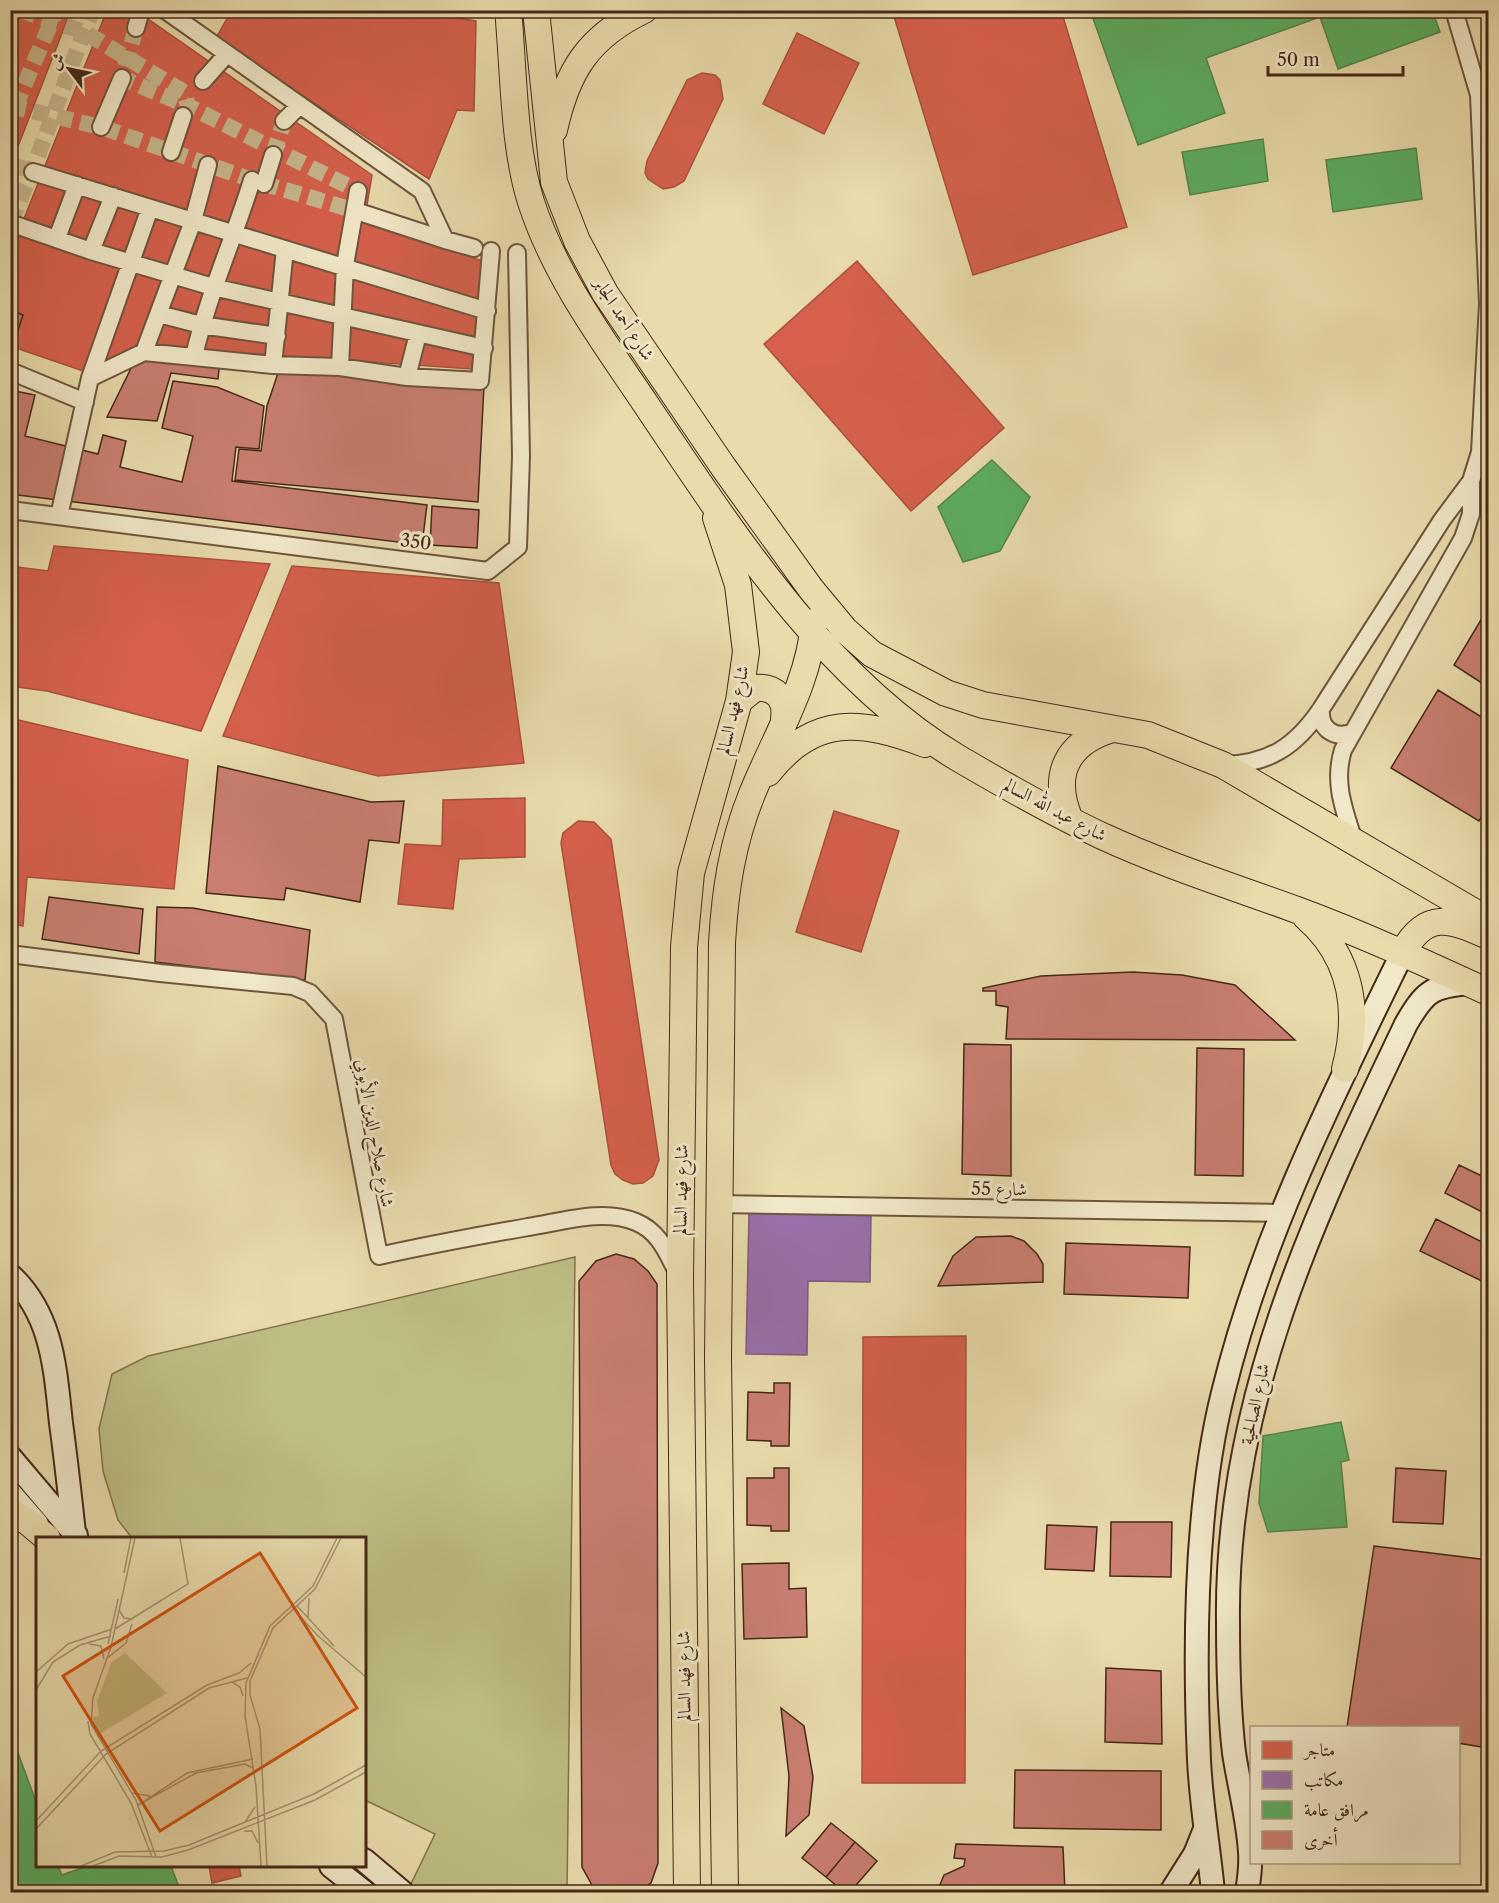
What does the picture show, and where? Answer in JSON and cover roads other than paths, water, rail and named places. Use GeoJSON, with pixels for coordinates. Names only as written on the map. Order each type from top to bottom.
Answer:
{"type":"FeatureCollection","features":[{"type":"Feature","properties":{"kind":"main road"},"geometry":{"type":"LineString","coordinates":[[550,164],[554,130],[561,101],[579,62],[604,34],[644,10]]}},
{"type":"Feature","properties":{"kind":"main road"},"geometry":{"type":"LineString","coordinates":[[508,13],[539,11]]}},
{"type":"Feature","properties":{"kind":"main road","name":"شارع أحمد الجابر"},"geometry":{"type":"LineString","coordinates":[[539,11],[550,164],[568,222],[605,293],[724,468],[811,589]]}},
{"type":"Feature","properties":{"kind":"main road","name":"شارع أحمد الجابر"},"geometry":{"type":"LineString","coordinates":[[508,13],[524,172],[543,233],[580,305],[711,501]]}},
{"type":"Feature","properties":{"kind":"main road","name":"شارع عبد الله السالم"},"geometry":{"type":"LineString","coordinates":[[711,501],[813,634],[862,685],[954,756],[1070,820],[1183,870],[1299,910],[1403,952],[1479,987]]}},
{"type":"Feature","properties":{"kind":"main road","name":"شارع فهد السالم"},"geometry":{"type":"LineString","coordinates":[[687,1893],[680,1278],[684,947],[687,900],[701,831],[739,701],[746,652],[743,610],[738,585],[711,501]]}},
{"type":"Feature","properties":{"kind":"main road"},"geometry":{"type":"LineString","coordinates":[[811,589],[845,630],[872,654],[946,693],[983,705],[1148,735],[1223,765],[1488,920]]}},
{"type":"Feature","properties":{"kind":"main road","name":"شارع فهد السالم"},"geometry":{"type":"LineString","coordinates":[[725,1893],[718,1204],[724,903],[734,849],[752,795],[806,666],[813,634],[814,611],[811,589]]}},
{"type":"Feature","properties":{"kind":"main road"},"geometry":{"type":"LineString","coordinates":[[739,701],[755,688],[770,689],[781,698],[784,719]]}},
{"type":"Feature","properties":{"kind":"main road"},"geometry":{"type":"LineString","coordinates":[[752,795],[773,766],[800,742],[827,728],[842,725],[871,727],[898,734],[954,756]]}},
{"type":"Feature","properties":{"kind":"main road"},"geometry":{"type":"LineString","coordinates":[[1070,820],[1062,802],[1061,782],[1066,763],[1077,746],[1085,740],[1094,734],[1112,729]]}},
{"type":"Feature","properties":{"kind":"main road"},"geometry":{"type":"LineString","coordinates":[[1299,910],[1331,944],[1350,986],[1353,1033],[1345,1070]]}},
{"type":"Feature","properties":{"kind":"main road"},"geometry":{"type":"LineString","coordinates":[[1403,952],[1413,933],[1434,922],[1447,921],[1488,936]]}},
{"type":"Feature","properties":{"kind":"main road"},"geometry":{"type":"LineString","coordinates":[[10,1512],[28,1522],[46,1537]]}},
{"type":"Feature","properties":{"kind":"street"},"geometry":{"type":"LineString","coordinates":[[136,28],[141,10]]}},
{"type":"Feature","properties":{"kind":"street"},"geometry":{"type":"LineString","coordinates":[[165,10],[422,191],[445,240]]}},
{"type":"Feature","properties":{"kind":"street"},"geometry":{"type":"LineString","coordinates":[[1354,841],[1341,802],[1338,767],[1343,750],[1462,538],[1471,514],[1472,481],[1480,452],[1488,304],[1479,95],[1454,10]]}},
{"type":"Feature","properties":{"kind":"street"},"geometry":{"type":"LineString","coordinates":[[203,81],[226,54]]}},
{"type":"Feature","properties":{"kind":"street"},"geometry":{"type":"LineString","coordinates":[[101,128],[122,78]]}},
{"type":"Feature","properties":{"kind":"street"},"geometry":{"type":"LineString","coordinates":[[284,121],[300,105]]}},
{"type":"Feature","properties":{"kind":"street"},"geometry":{"type":"LineString","coordinates":[[171,152],[183,116]]}},
{"type":"Feature","properties":{"kind":"street"},"geometry":{"type":"LineString","coordinates":[[194,356],[213,287],[258,182],[273,155]]}},
{"type":"Feature","properties":{"kind":"street"},"geometry":{"type":"LineString","coordinates":[[144,352],[192,221],[208,165]]}},
{"type":"Feature","properties":{"kind":"street"},"geometry":{"type":"LineString","coordinates":[[33,172],[487,311]]}},
{"type":"Feature","properties":{"kind":"street"},"geometry":{"type":"LineString","coordinates":[[57,238],[77,185]]}},
{"type":"Feature","properties":{"kind":"street"},"geometry":{"type":"LineString","coordinates":[[340,368],[345,266],[358,192]]}},
{"type":"Feature","properties":{"kind":"street"},"geometry":{"type":"LineString","coordinates":[[91,251],[113,196]]}},
{"type":"Feature","properties":{"kind":"street"},"geometry":{"type":"LineString","coordinates":[[59,516],[90,378],[150,207]]}},
{"type":"Feature","properties":{"kind":"street"},"geometry":{"type":"LineString","coordinates":[[356,211],[474,248]]}},
{"type":"Feature","properties":{"kind":"street"},"geometry":{"type":"LineString","coordinates":[[10,223],[91,251],[213,287],[484,348]]}},
{"type":"Feature","properties":{"kind":"street"},"geometry":{"type":"LineString","coordinates":[[273,365],[285,249]]}},
{"type":"Feature","properties":{"kind":"street"},"geometry":{"type":"LineString","coordinates":[[90,378],[144,352],[273,365],[340,368],[406,377],[480,381],[492,251]]}},
{"type":"Feature","properties":{"kind":"street","name":"350"},"geometry":{"type":"LineString","coordinates":[[10,510],[488,571],[518,547],[521,456],[517,253]]}},
{"type":"Feature","properties":{"kind":"street"},"geometry":{"type":"LineString","coordinates":[[159,314],[201,326],[277,336]]}},
{"type":"Feature","properties":{"kind":"street"},"geometry":{"type":"LineString","coordinates":[[406,377],[418,334]]}},
{"type":"Feature","properties":{"kind":"street"},"geometry":{"type":"LineString","coordinates":[[10,371],[85,402]]}},
{"type":"Feature","properties":{"kind":"street"},"geometry":{"type":"LineString","coordinates":[[1223,765],[1244,765],[1282,751],[1299,739],[1321,709],[1442,520],[1472,481]]}},
{"type":"Feature","properties":{"kind":"street"},"geometry":{"type":"LineString","coordinates":[[1321,709],[1321,721],[1328,730],[1340,735],[1353,732]]}},
{"type":"Feature","properties":{"kind":"street","name":"شارع الصالحية"},"geometry":{"type":"LineString","coordinates":[[1213,1893],[1199,1762],[1199,1594],[1208,1477],[1223,1394],[1280,1214],[1345,1070],[1403,952]]}},
{"type":"Feature","properties":{"kind":"street","name":"شارع صلاح الدين الأيوبي"},"geometry":{"type":"LineString","coordinates":[[10,954],[160,973],[292,986],[310,993],[334,1019],[379,1256],[443,1241],[582,1218],[621,1217],[638,1222],[659,1236],[680,1278]]}},
{"type":"Feature","properties":{"kind":"street","name":"شارع الصالحية"},"geometry":{"type":"LineString","coordinates":[[1250,1852],[1233,1741],[1228,1620],[1231,1552],[1241,1470],[1266,1353],[1312,1225],[1406,1023],[1421,998],[1444,985],[1479,987]]}},
{"type":"Feature","properties":{"kind":"street","name":"شارع 55"},"geometry":{"type":"LineString","coordinates":[[718,1204],[1280,1214]]}},
{"type":"Feature","properties":{"kind":"street"},"geometry":{"type":"LineString","coordinates":[[1266,1353],[1282,1280],[1296,1236],[1291,1224],[1280,1214]]}},
{"type":"Feature","properties":{"kind":"street"},"geometry":{"type":"LineString","coordinates":[[10,1275],[23,1287],[44,1321],[57,1370],[76,1536]]}},
{"type":"Feature","properties":{"kind":"street"},"geometry":{"type":"LineString","coordinates":[[10,1457],[76,1536]]}},
{"type":"Feature","properties":{"kind":"street"},"geometry":{"type":"LineString","coordinates":[[10,1493],[46,1537]]}},
{"type":"Feature","properties":{"kind":"street"},"geometry":{"type":"LineString","coordinates":[[1171,1893],[1195,1854],[1207,1824]]}},
{"type":"Feature","properties":{"kind":"street"},"geometry":{"type":"LineString","coordinates":[[366,1862],[402,1893]]}},
{"type":"Feature","properties":{"kind":"street","name":"شارع الصالحية"},"geometry":{"type":"LineString","coordinates":[[1247,1893],[1250,1864]]}},
{"type":"Feature","properties":{"kind":"street"},"geometry":{"type":"LineString","coordinates":[[1253,1864],[1263,1893]]}},
{"type":"Feature","properties":{"kind":"street"},"geometry":{"type":"LineString","coordinates":[[332,1867],[364,1893]]}},
{"type":"Feature","properties":{"kind":"tunnel"},"geometry":{"type":"LineString","coordinates":[[20,10],[84,32],[184,92],[188,106],[358,191]]}},
{"type":"Feature","properties":{"kind":"tunnel"},"geometry":{"type":"LineString","coordinates":[[10,222],[93,10]]}},
{"type":"Feature","properties":{"kind":"tunnel"},"geometry":{"type":"LineString","coordinates":[[15,107],[56,11]]}},
{"type":"Feature","properties":{"kind":"tunnel"},"geometry":{"type":"LineString","coordinates":[[136,28],[122,78],[188,106]]}},
{"type":"Feature","properties":{"kind":"tunnel"},"geometry":{"type":"LineString","coordinates":[[10,106],[101,127],[252,180],[356,211]]}},
{"type":"Feature","properties":{"kind":"tunnel"},"geometry":{"type":"LineString","coordinates":[[273,155],[284,121]]}},
{"type":"Feature","properties":{"kind":"tunnel"},"geometry":{"type":"LineString","coordinates":[[10,164],[33,172]]}}]}
